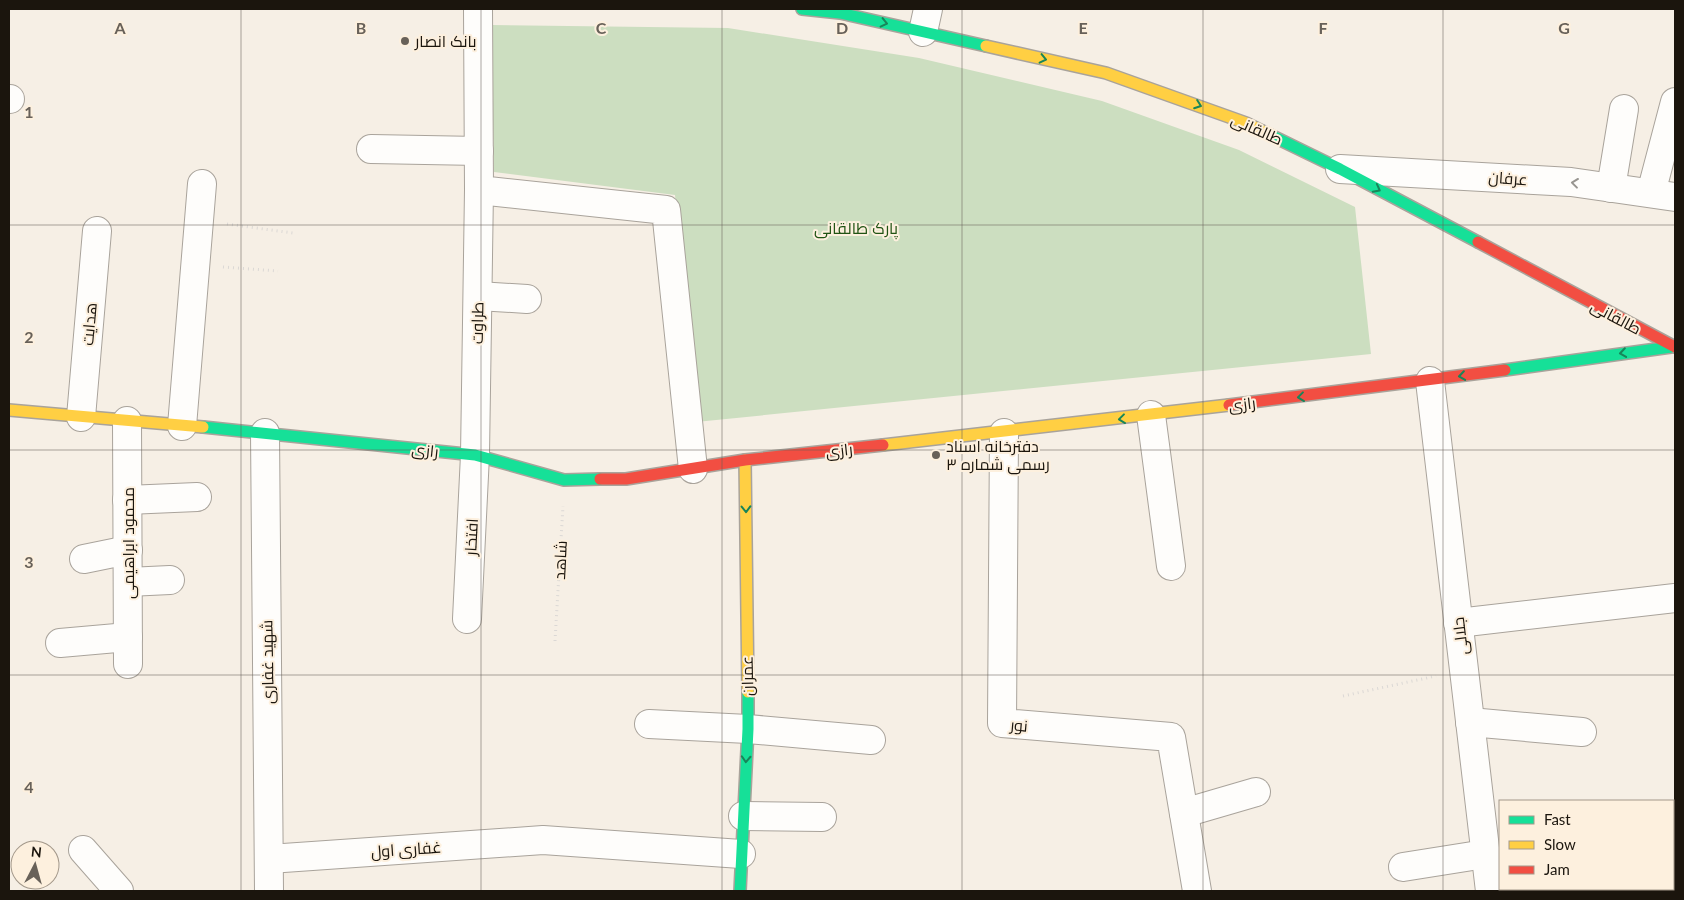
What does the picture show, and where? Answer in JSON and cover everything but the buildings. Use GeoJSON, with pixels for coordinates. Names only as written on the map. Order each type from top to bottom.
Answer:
{"type":"FeatureCollection","features":[{"type":"Feature","properties":{"kind":"street","name":"طراوت"},"geometry":{"type":"LineString","coordinates":[[475,455],[479,190],[478,9]]}},
{"type":"Feature","properties":{"kind":"street","name":"طالقانی"},"geometry":{"type":"LineString","coordinates":[[802,9],[926,20],[1106,73],[1246,122],[1340,169],[1673,347]]}},
{"type":"Feature","properties":{"kind":"street"},"geometry":{"type":"LineString","coordinates":[[1663,195],[1675,102]]}},
{"type":"Feature","properties":{"kind":"street"},"geometry":{"type":"LineString","coordinates":[[1610,188],[1624,109]]}},
{"type":"Feature","properties":{"kind":"street"},"geometry":{"type":"LineString","coordinates":[[371,149],[479,151]]}},
{"type":"Feature","properties":{"kind":"street","name":"عرفان"},"geometry":{"type":"LineString","coordinates":[[1340,169],[1571,182],[1663,195]]}},
{"type":"Feature","properties":{"kind":"street"},"geometry":{"type":"LineString","coordinates":[[182,426],[202,184]]}},
{"type":"Feature","properties":{"kind":"street"},"geometry":{"type":"LineString","coordinates":[[479,190],[666,210],[693,469]]}},
{"type":"Feature","properties":{"kind":"street","name":"هدایت"},"geometry":{"type":"LineString","coordinates":[[81,417],[97,231]]}},
{"type":"Feature","properties":{"kind":"street"},"geometry":{"type":"LineString","coordinates":[[478,296],[527,299]]}},
{"type":"Feature","properties":{"kind":"street","name":"رازی"},"geometry":{"type":"LineString","coordinates":[[9,410],[264,433],[475,455],[564,480],[626,479],[745,460],[1004,433],[1430,381],[1673,347]]}},
{"type":"Feature","properties":{"kind":"street","name":"جلالی"},"geometry":{"type":"LineString","coordinates":[[1430,381],[1490,891]]}},
{"type":"Feature","properties":{"kind":"street"},"geometry":{"type":"LineString","coordinates":[[1151,415],[1171,566]]}},
{"type":"Feature","properties":{"kind":"street","name":"محمود ابراهیمی"},"geometry":{"type":"LineString","coordinates":[[60,644],[128,651],[127,421]]}},
{"type":"Feature","properties":{"kind":"street","name":"شهید غفاری"},"geometry":{"type":"LineString","coordinates":[[264,433],[269,859],[267,891]]}},
{"type":"Feature","properties":{"kind":"street","name":"نور"},"geometry":{"type":"LineString","coordinates":[[1004,433],[1002,723],[1171,737],[1197,891]]}},
{"type":"Feature","properties":{"kind":"street","name":"افتخار"},"geometry":{"type":"LineString","coordinates":[[467,620],[475,455]]}},
{"type":"Feature","properties":{"kind":"street","name":"عمران"},"geometry":{"type":"LineString","coordinates":[[740,891],[748,729],[745,460]]}},
{"type":"Feature","properties":{"kind":"street"},"geometry":{"type":"LineString","coordinates":[[127,500],[196,497]]}},
{"type":"Feature","properties":{"kind":"street"},"geometry":{"type":"LineString","coordinates":[[84,559],[128,550]]}},
{"type":"Feature","properties":{"kind":"street"},"geometry":{"type":"LineString","coordinates":[[128,582],[170,580]]}},
{"type":"Feature","properties":{"kind":"street"},"geometry":{"type":"LineString","coordinates":[[1458,623],[1675,598]]}},
{"type":"Feature","properties":{"kind":"street"},"geometry":{"type":"LineString","coordinates":[[1470,722],[1582,732]]}},
{"type":"Feature","properties":{"kind":"street"},"geometry":{"type":"LineString","coordinates":[[649,724],[748,729],[871,740]]}},
{"type":"Feature","properties":{"kind":"street"},"geometry":{"type":"LineString","coordinates":[[1184,813],[1256,792]]}},
{"type":"Feature","properties":{"kind":"street"},"geometry":{"type":"LineString","coordinates":[[743,816],[822,817]]}},
{"type":"Feature","properties":{"kind":"street","name":"غفاری اول"},"geometry":{"type":"LineString","coordinates":[[269,859],[543,840],[741,854]]}},
{"type":"Feature","properties":{"kind":"street"},"geometry":{"type":"LineString","coordinates":[[84,850],[120,891]]}},
{"type":"Feature","properties":{"kind":"street"},"geometry":{"type":"LineString","coordinates":[[1403,867],[1485,854]]}},
{"type":"Feature","properties":{"kind":"path"},"geometry":{"type":"LineString","coordinates":[[199,220],[293,233]]}},
{"type":"Feature","properties":{"kind":"path"},"geometry":{"type":"LineString","coordinates":[[195,265],[278,271]]}},
{"type":"Feature","properties":{"kind":"path","name":"شاهد"},"geometry":{"type":"LineString","coordinates":[[555,640],[564,480]]}},
{"type":"Feature","properties":{"kind":"path"},"geometry":{"type":"LineString","coordinates":[[1343,696],[1464,670]]}},
{"type":"Feature","properties":{"kind":"green space","name":"پارک طالقانی"},"geometry":{"type":"Polygon","coordinates":[[[491,25],[728,28],[919,58],[1102,101],[1239,150],[1355,207],[1371,354],[696,422],[675,195],[494,172],[491,25]]]}},
{"type":"Feature","properties":{"kind":"traffic: fast"},"geometry":{"type":"LineString","coordinates":[[802,9],[840,13],[986,46]]}},
{"type":"Feature","properties":{"kind":"traffic: fast"},"geometry":{"type":"LineString","coordinates":[[1262,131],[1340,169],[1478,242]]}},
{"type":"Feature","properties":{"kind":"traffic: fast"},"geometry":{"type":"LineString","coordinates":[[1505,370],[1671,347]]}},
{"type":"Feature","properties":{"kind":"traffic: fast"},"geometry":{"type":"LineString","coordinates":[[203,427],[475,455],[564,480],[600,479]]}},
{"type":"Feature","properties":{"kind":"traffic: fast"},"geometry":{"type":"LineString","coordinates":[[740,891],[748,692]]}},
{"type":"Feature","properties":{"kind":"traffic: slow"},"geometry":{"type":"LineString","coordinates":[[986,46],[1106,73],[1246,123],[1262,131]]}},
{"type":"Feature","properties":{"kind":"traffic: slow"},"geometry":{"type":"LineString","coordinates":[[883,445],[1229,405]]}},
{"type":"Feature","properties":{"kind":"traffic: slow"},"geometry":{"type":"LineString","coordinates":[[9,410],[203,427]]}},
{"type":"Feature","properties":{"kind":"traffic: slow"},"geometry":{"type":"LineString","coordinates":[[745,460],[748,692]]}},
{"type":"Feature","properties":{"kind":"traffic: jam"},"geometry":{"type":"LineString","coordinates":[[1478,242],[1675,347]]}},
{"type":"Feature","properties":{"kind":"traffic: jam"},"geometry":{"type":"LineString","coordinates":[[1229,405],[1505,370]]}},
{"type":"Feature","properties":{"kind":"traffic: jam"},"geometry":{"type":"LineString","coordinates":[[600,479],[626,479],[745,460],[883,445]]}},
{"type":"Feature","properties":{"kind":"place","name":"بانک انصار"},"geometry":{"type":"Point","coordinates":[405,41]}},
{"type":"Feature","properties":{"kind":"place","name":"دفترخانه اسناد رسمی شماره ۳"},"geometry":{"type":"Point","coordinates":[936,455]}}]}
